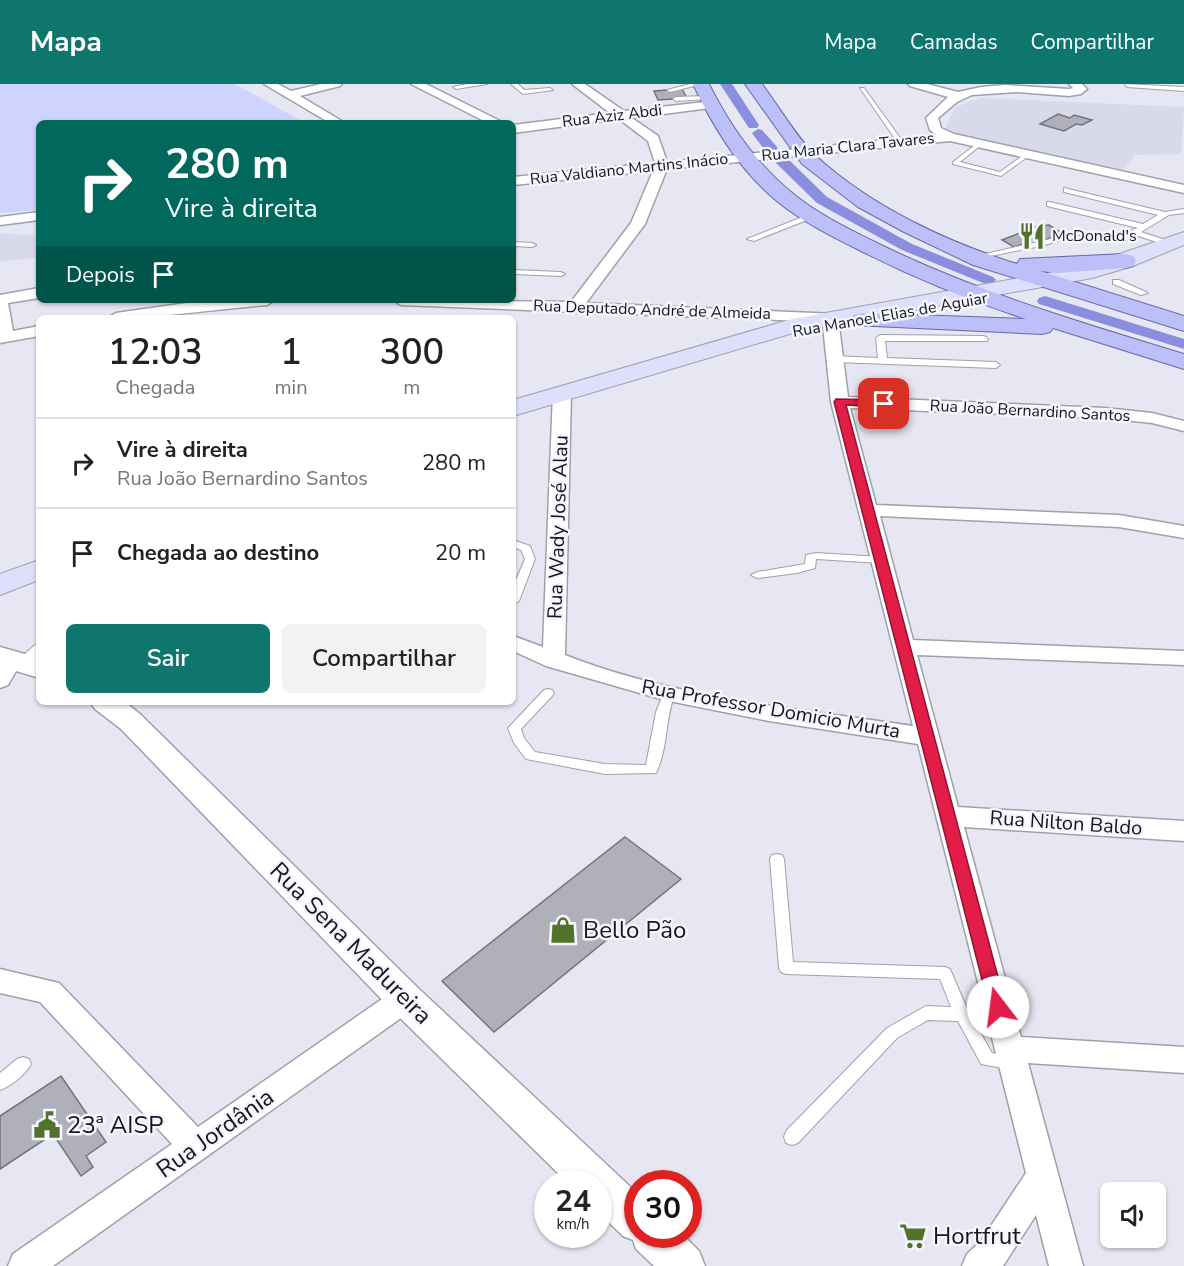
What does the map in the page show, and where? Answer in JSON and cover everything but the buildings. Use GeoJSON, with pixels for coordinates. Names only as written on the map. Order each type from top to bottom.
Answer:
{"type":"FeatureCollection","features":[{"type":"Feature","properties":{"kind":"main road"},"geometry":{"type":"LineString","coordinates":[[753,84],[794,151],[865,203],[910,228],[979,259],[1051,282],[1147,303]]}},
{"type":"Feature","properties":{"kind":"main road"},"geometry":{"type":"LineString","coordinates":[[704,93],[726,132],[753,157],[785,198],[879,252],[940,291]]}},
{"type":"Feature","properties":{"kind":"main road","name":"Rua Manoel Elias de Aguiar"},"geometry":{"type":"LineString","coordinates":[[831,321],[861,320],[1051,282],[1120,273],[1179,246]]}},
{"type":"Feature","properties":{"kind":"main road"},"geometry":{"type":"LineString","coordinates":[[979,259],[1120,273],[1121,295],[1147,303],[1184,324]]}},
{"type":"Feature","properties":{"kind":"main road","name":"Rua Manoel Elias de Aguiar"},"geometry":{"type":"LineString","coordinates":[[516,407],[718,346],[831,321],[940,291],[980,295]]}},
{"type":"Feature","properties":{"kind":"main road"},"geometry":{"type":"LineString","coordinates":[[980,295],[1184,362]]}},
{"type":"Feature","properties":{"kind":"main road"},"geometry":{"type":"LineString","coordinates":[[861,320],[1075,328]]}},
{"type":"Feature","properties":{"kind":"main road"},"geometry":{"type":"LineString","coordinates":[[0,585],[36,571]]}},
{"type":"Feature","properties":{"kind":"street"},"geometry":{"type":"LineString","coordinates":[[270,84],[334,120]]}},
{"type":"Feature","properties":{"kind":"street"},"geometry":{"type":"LineString","coordinates":[[290,95],[336,84]]}},
{"type":"Feature","properties":{"kind":"street"},"geometry":{"type":"LineString","coordinates":[[417,84],[491,120]]}},
{"type":"Feature","properties":{"kind":"street"},"geometry":{"type":"LineString","coordinates":[[574,308],[638,224],[662,165],[654,139],[578,84]]}},
{"type":"Feature","properties":{"kind":"street"},"geometry":{"type":"LineString","coordinates":[[914,84],[958,96]]}},
{"type":"Feature","properties":{"kind":"street"},"geometry":{"type":"LineString","coordinates":[[950,137],[936,130],[932,118],[958,96],[982,90],[1050,87],[1077,92],[1081,89],[1075,84]]}},
{"type":"Feature","properties":{"kind":"street"},"geometry":{"type":"LineString","coordinates":[[454,86],[476,113]]}},
{"type":"Feature","properties":{"kind":"street","name":"Rua Aziz Abdi"},"geometry":{"type":"LineString","coordinates":[[516,129],[620,115],[704,93]]}},
{"type":"Feature","properties":{"kind":"street","name":"Rua Maria Clara Tavares"},"geometry":{"type":"LineString","coordinates":[[753,157],[794,151],[950,137],[1184,189]]}},
{"type":"Feature","properties":{"kind":"street","name":"Rua Valdiano Martins Inácio"},"geometry":{"type":"LineString","coordinates":[[516,181],[753,157]]}},
{"type":"Feature","properties":{"kind":"street"},"geometry":{"type":"LineString","coordinates":[[0,221],[36,216]]}},
{"type":"Feature","properties":{"kind":"street"},"geometry":{"type":"LineString","coordinates":[[36,294],[0,300],[3,337],[36,332]]}},
{"type":"Feature","properties":{"kind":"street"},"geometry":{"type":"LineString","coordinates":[[126,315],[159,305],[192,312],[248,303]]}},
{"type":"Feature","properties":{"kind":"street","name":"Rua Deputado André de Almeida"},"geometry":{"type":"LineString","coordinates":[[482,303],[831,321]]}},
{"type":"Feature","properties":{"kind":"street"},"geometry":{"type":"LineString","coordinates":[[831,321],[840,402],[1066,1266]]}},
{"type":"Feature","properties":{"kind":"street","name":"Rua Wady José Alau"},"geometry":{"type":"LineString","coordinates":[[554,661],[562,393]]}},
{"type":"Feature","properties":{"kind":"street","name":"Rua João Bernardino Santos"},"geometry":{"type":"LineString","coordinates":[[840,402],[1105,413],[1152,418],[1184,426]]}},
{"type":"Feature","properties":{"kind":"street"},"geometry":{"type":"LineString","coordinates":[[868,510],[1119,521],[1184,532]]}},
{"type":"Feature","properties":{"kind":"street","name":"Rua Professor Domicio Murta"},"geometry":{"type":"LineString","coordinates":[[516,644],[554,661],[669,693],[705,701],[927,737]]}},
{"type":"Feature","properties":{"kind":"street"},"geometry":{"type":"LineString","coordinates":[[904,647],[1184,658]]}},
{"type":"Feature","properties":{"kind":"street","name":"Rua Sena Madureira"},"geometry":{"type":"LineString","coordinates":[[109,705],[131,722],[405,999],[583,1170]]}},
{"type":"Feature","properties":{"kind":"street","name":"Rua Nilton Baldo"},"geometry":{"type":"LineString","coordinates":[[948,816],[1184,831]]}},
{"type":"Feature","properties":{"kind":"street"},"geometry":{"type":"LineString","coordinates":[[0,981],[49,992],[196,1147]]}},
{"type":"Feature","properties":{"kind":"street","name":"Rua Jordânia"},"geometry":{"type":"LineString","coordinates":[[25,1266],[405,999]]}},
{"type":"Feature","properties":{"kind":"street"},"geometry":{"type":"LineString","coordinates":[[1011,1056],[1184,1060]]}},
{"type":"Feature","properties":{"kind":"street"},"geometry":{"type":"LineString","coordinates":[[979,1266],[993,1253],[1042,1177]]}},
{"type":"Feature","properties":{"kind":"street","name":"Rua Sena Madureira"},"geometry":{"type":"LineString","coordinates":[[612,1197],[624,1209]]}},
{"type":"Feature","properties":{"kind":"street"},"geometry":{"type":"LineString","coordinates":[[665,1248],[684,1266]]}},
{"type":"Feature","properties":{"kind":"lane"},"geometry":{"type":"LineString","coordinates":[[454,86],[484,84]]}},
{"type":"Feature","properties":{"kind":"lane"},"geometry":{"type":"LineString","coordinates":[[514,84],[523,93],[550,90]]}},
{"type":"Feature","properties":{"kind":"lane"},"geometry":{"type":"LineString","coordinates":[[1127,85],[1184,86]]}},
{"type":"Feature","properties":{"kind":"lane"},"geometry":{"type":"LineString","coordinates":[[862,89],[900,142]]}},
{"type":"Feature","properties":{"kind":"lane"},"geometry":{"type":"LineString","coordinates":[[670,90],[704,93]]}},
{"type":"Feature","properties":{"kind":"lane"},"geometry":{"type":"LineString","coordinates":[[676,99],[704,93]]}},
{"type":"Feature","properties":{"kind":"lane"},"geometry":{"type":"LineString","coordinates":[[979,144],[956,163],[1001,174],[1027,154]]}},
{"type":"Feature","properties":{"kind":"lane"},"geometry":{"type":"LineString","coordinates":[[1067,190],[1165,214]]}},
{"type":"Feature","properties":{"kind":"lane"},"geometry":{"type":"LineString","coordinates":[[1050,204],[1144,227]]}},
{"type":"Feature","properties":{"kind":"lane"},"geometry":{"type":"LineString","coordinates":[[1179,246],[1136,232],[1174,210],[1184,211]]}},
{"type":"Feature","properties":{"kind":"lane"},"geometry":{"type":"LineString","coordinates":[[751,239],[813,216]]}},
{"type":"Feature","properties":{"kind":"lane"},"geometry":{"type":"LineString","coordinates":[[979,259],[1023,247],[1041,246],[1079,232]]}},
{"type":"Feature","properties":{"kind":"lane"},"geometry":{"type":"LineString","coordinates":[[516,244],[532,245]]}},
{"type":"Feature","properties":{"kind":"lane"},"geometry":{"type":"LineString","coordinates":[[516,272],[561,274]]}},
{"type":"Feature","properties":{"kind":"lane"},"geometry":{"type":"LineString","coordinates":[[883,360],[880,338],[984,339]]}},
{"type":"Feature","properties":{"kind":"lane"},"geometry":{"type":"LineString","coordinates":[[835,359],[996,365]]}},
{"type":"Feature","properties":{"kind":"lane"},"geometry":{"type":"LineString","coordinates":[[516,544],[526,548],[530,559],[516,594]]}},
{"type":"Feature","properties":{"kind":"lane"},"geometry":{"type":"LineString","coordinates":[[757,575],[811,566],[810,557],[816,556],[881,560]]}},
{"type":"Feature","properties":{"kind":"lane"},"geometry":{"type":"LineString","coordinates":[[548,693],[514,728],[518,740],[531,756],[605,769],[651,770],[656,758],[662,707],[669,693]]}},
{"type":"Feature","properties":{"kind":"lane"},"geometry":{"type":"LineString","coordinates":[[777,859],[786,968],[945,973],[962,1014],[987,1059],[1011,1056]]}},
{"type":"Feature","properties":{"kind":"lane"},"geometry":{"type":"LineString","coordinates":[[792,1137],[892,1034],[926,1013],[962,1014]]}},
{"type":"Feature","properties":{"kind":"lane"},"geometry":{"type":"LineString","coordinates":[[0,1083],[23,1064]]}},
{"type":"Feature","properties":{"kind":"shaded area"},"geometry":{"type":"Polygon","coordinates":[[[0,84],[235,84],[300,120],[36,120],[36,210],[0,213],[0,84]]]}},
{"type":"Feature","properties":{"kind":"shaded area"},"geometry":{"type":"Polygon","coordinates":[[[984,98],[1184,107],[1181,154],[1135,155],[1123,170],[950,135],[946,131],[955,108],[984,98]]]}},
{"type":"Feature","properties":{"kind":"shaded area"},"geometry":{"type":"Polygon","coordinates":[[[0,233],[36,236],[36,257],[0,262],[0,233]]]}},
{"type":"Feature","properties":{"kind":"waterway"},"geometry":{"type":"LineString","coordinates":[[726,84],[753,125]]}},
{"type":"Feature","properties":{"kind":"waterway"},"geometry":{"type":"LineString","coordinates":[[758,133],[772,150]]}},
{"type":"Feature","properties":{"kind":"waterway"},"geometry":{"type":"LineString","coordinates":[[781,160],[822,200],[907,247],[988,280]]}},
{"type":"Feature","properties":{"kind":"waterway"},"geometry":{"type":"LineString","coordinates":[[1045,301],[1184,344]]}},
{"type":"Feature","properties":{"kind":"place","name":"McDonald's"},"geometry":{"type":"Point","coordinates":[1032,236]}},
{"type":"Feature","properties":{"kind":"place","name":"Bello Pão"},"geometry":{"type":"Point","coordinates":[563,930]}},
{"type":"Feature","properties":{"kind":"place","name":"23ª AISP"},"geometry":{"type":"Point","coordinates":[47,1125]}},
{"type":"Feature","properties":{"kind":"place","name":"Hortfrut"},"geometry":{"type":"Point","coordinates":[913,1236]}},
{"type":"Feature","properties":{"kind":"route"},"geometry":{"type":"LineString","coordinates":[[884,404],[840,402],[998,1007]]}}]}
